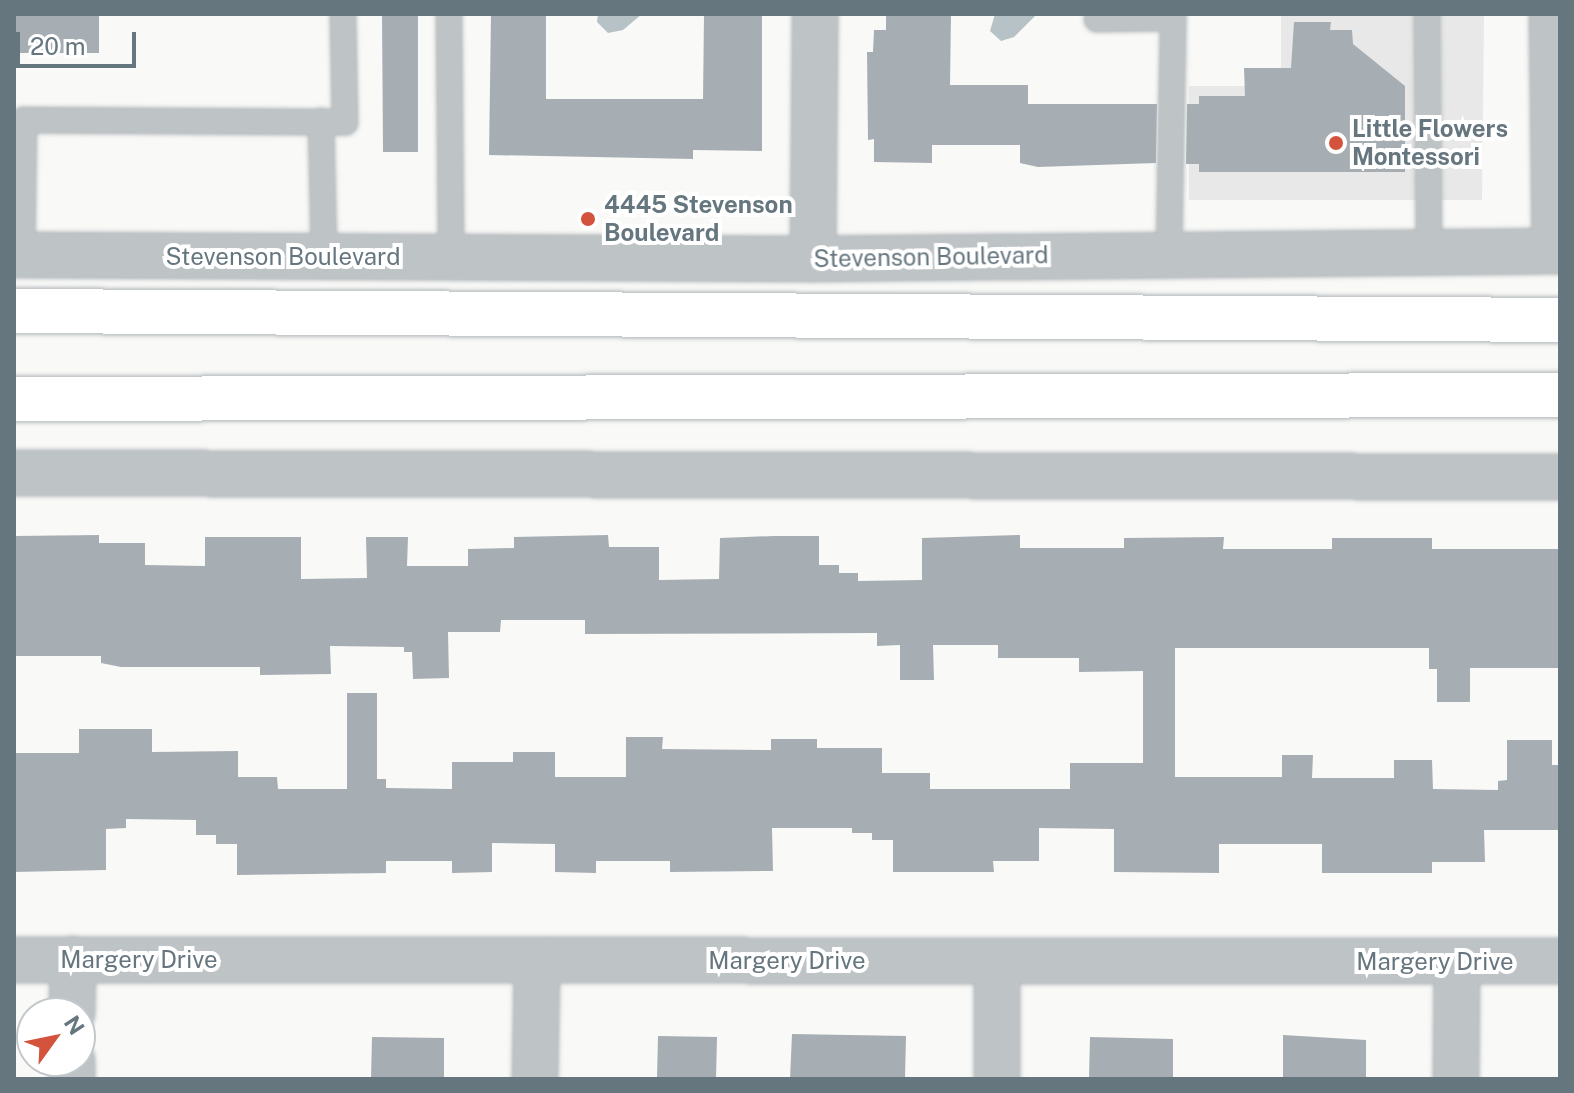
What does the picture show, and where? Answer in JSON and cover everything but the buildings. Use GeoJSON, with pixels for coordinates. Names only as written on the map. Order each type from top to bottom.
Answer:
{"type":"FeatureCollection","features":[{"type":"Feature","properties":{"kind":"main road"},"geometry":{"type":"LineString","coordinates":[[14,311],[1560,320]]}},
{"type":"Feature","properties":{"kind":"main road"},"geometry":{"type":"LineString","coordinates":[[14,399],[1560,395]]}},
{"type":"Feature","properties":{"kind":"street"},"geometry":{"type":"LineString","coordinates":[[813,259],[815,14]]}},
{"type":"Feature","properties":{"kind":"street"},"geometry":{"type":"LineString","coordinates":[[1552,14],[1558,250]]}},
{"type":"Feature","properties":{"kind":"street","name":"Stevenson Boulevard"},"geometry":{"type":"LineString","coordinates":[[18,255],[813,259],[1558,250]]}},
{"type":"Feature","properties":{"kind":"street"},"geometry":{"type":"LineString","coordinates":[[14,473],[1560,477]]}},
{"type":"Feature","properties":{"kind":"street"},"geometry":{"type":"LineString","coordinates":[[72,997],[73,959]]}},
{"type":"Feature","properties":{"kind":"street","name":"Margery Drive"},"geometry":{"type":"LineString","coordinates":[[14,960],[1560,961]]}},
{"type":"Feature","properties":{"kind":"street"},"geometry":{"type":"LineString","coordinates":[[535,1079],[537,961]]}},
{"type":"Feature","properties":{"kind":"street"},"geometry":{"type":"LineString","coordinates":[[997,962],[997,1079]]}},
{"type":"Feature","properties":{"kind":"street"},"geometry":{"type":"LineString","coordinates":[[1456,1079],[1457,963]]}},
{"type":"Feature","properties":{"kind":"lane"},"geometry":{"type":"LineString","coordinates":[[18,255],[24,120],[345,122],[343,14]]}},
{"type":"Feature","properties":{"kind":"lane"},"geometry":{"type":"LineString","coordinates":[[449,14],[451,258]]}},
{"type":"Feature","properties":{"kind":"lane"},"geometry":{"type":"LineString","coordinates":[[1427,14],[1429,252]]}},
{"type":"Feature","properties":{"kind":"lane"},"geometry":{"type":"LineString","coordinates":[[1097,19],[1173,16],[1169,255]]}},
{"type":"Feature","properties":{"kind":"lane"},"geometry":{"type":"LineString","coordinates":[[321,121],[324,258]]}},
{"type":"Feature","properties":{"kind":"shaded area"},"geometry":{"type":"Polygon","coordinates":[[[598,14],[642,14],[623,30],[608,33],[597,22],[598,14]]]}},
{"type":"Feature","properties":{"kind":"shaded area"},"geometry":{"type":"Polygon","coordinates":[[[995,14],[1037,14],[1014,37],[1001,41],[990,31],[995,14]]]}},
{"type":"Feature","properties":{"kind":"shaded area","name":"Little Flowers Montessori"},"geometry":{"type":"Polygon","coordinates":[[[1281,14],[1484,14],[1482,200],[1189,200],[1189,86],[1281,86],[1281,14]]]}},
{"type":"Feature","properties":{"kind":"place","name":"Little Flowers Montessori"},"geometry":{"type":"Point","coordinates":[1336,143]}},
{"type":"Feature","properties":{"kind":"place","name":"4445 Stevenson Boulevard"},"geometry":{"type":"Point","coordinates":[588,219]}}]}
